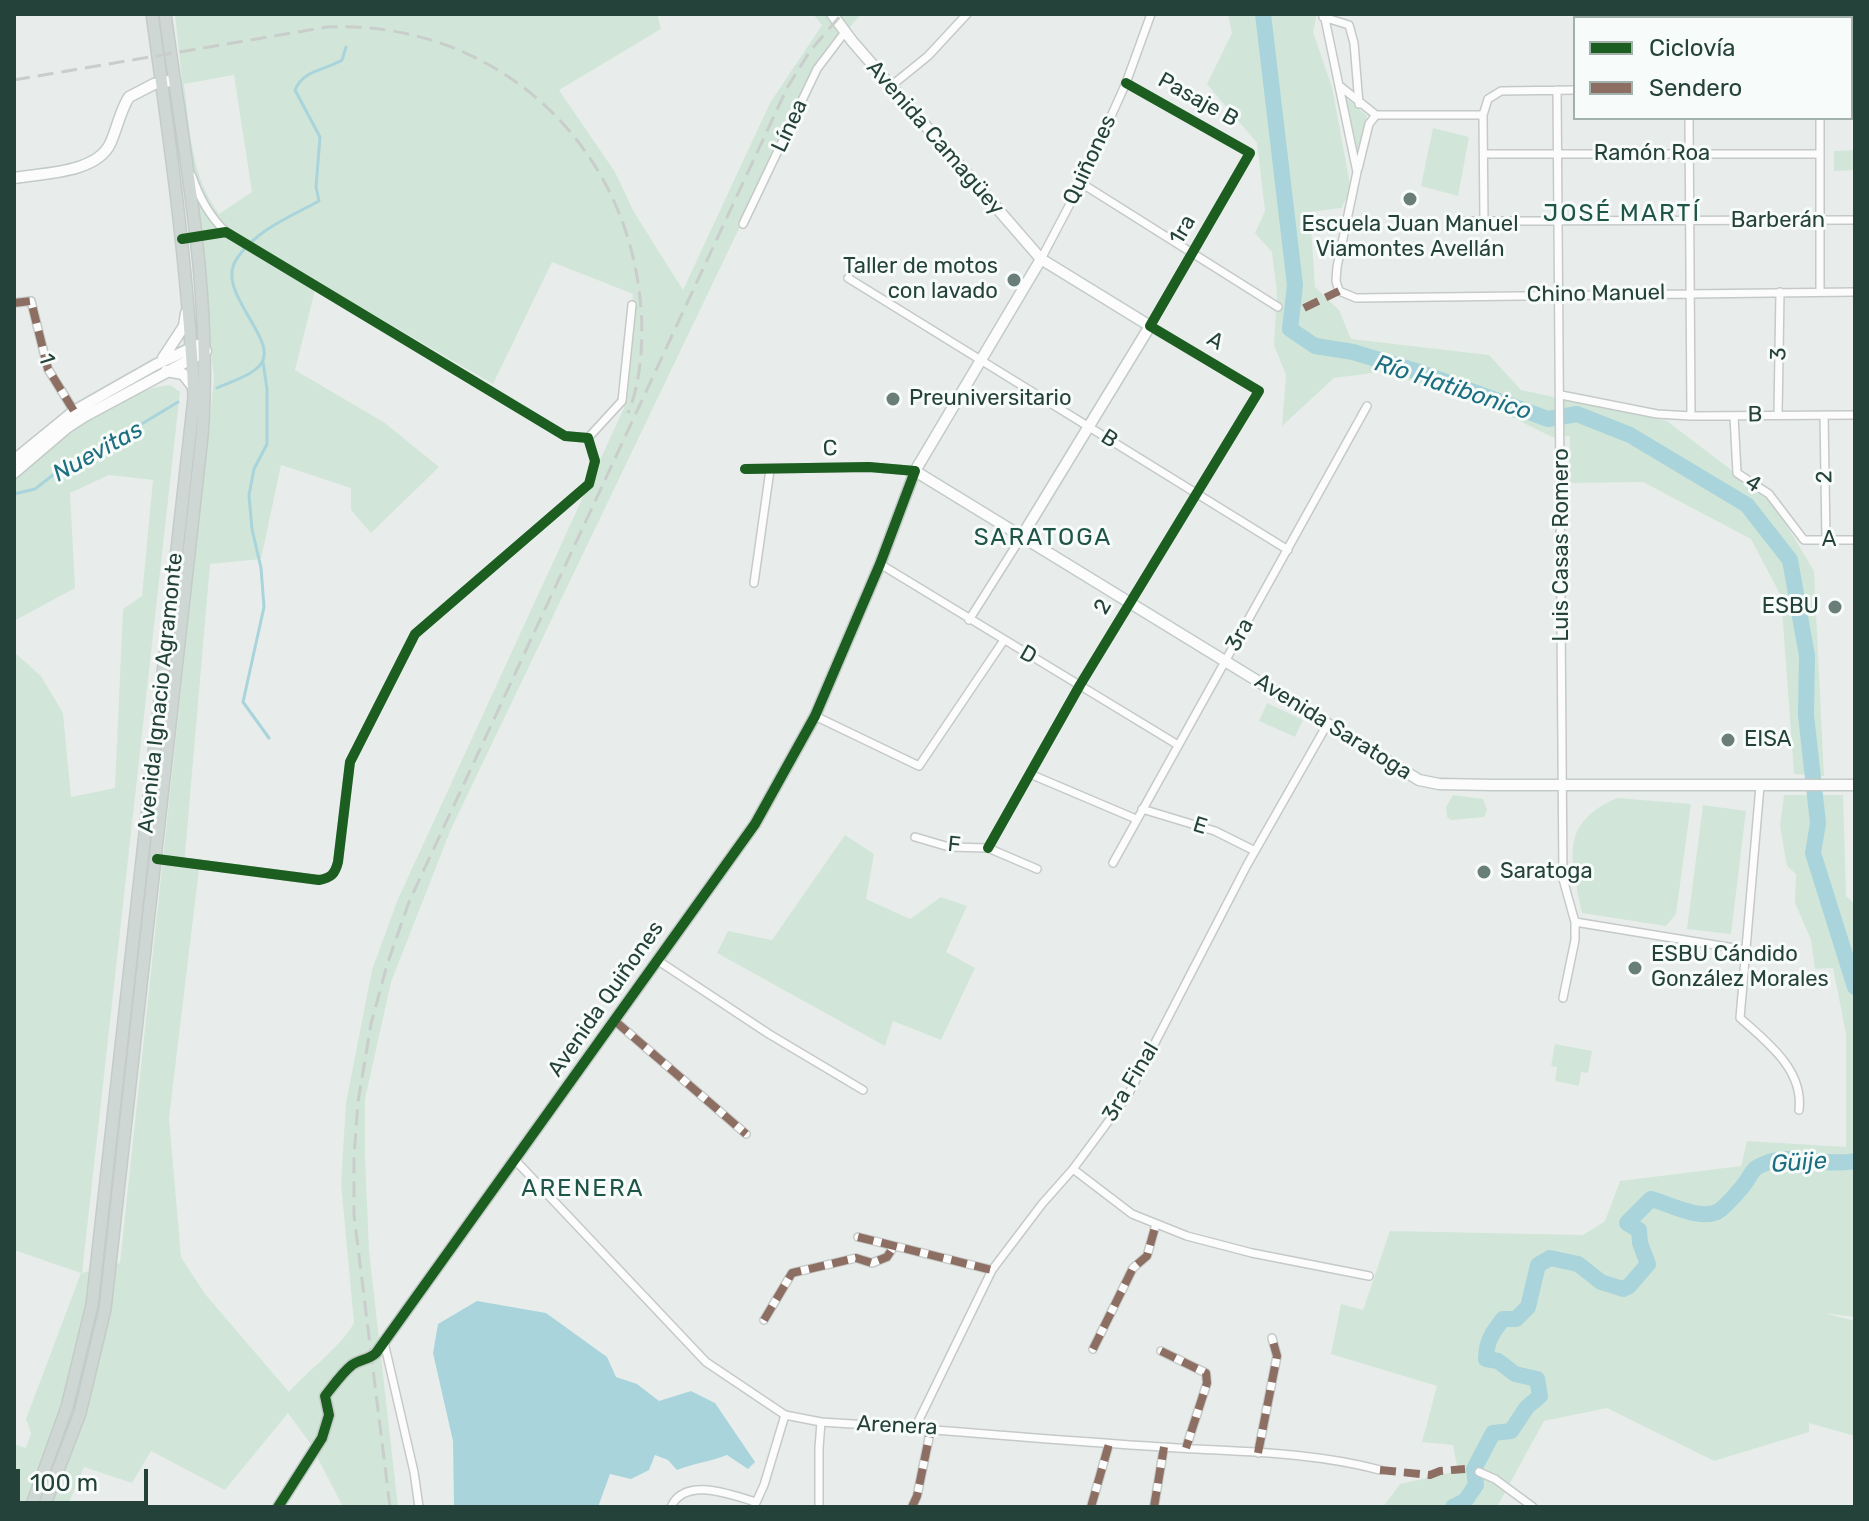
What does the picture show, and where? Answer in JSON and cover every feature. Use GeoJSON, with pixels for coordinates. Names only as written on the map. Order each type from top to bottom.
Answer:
{"type":"FeatureCollection","features":[{"type":"Feature","properties":{"kind":"main road","name":"Avenida Ignacio Agramonte"},"geometry":{"type":"LineString","coordinates":[[31,1507],[67,1407],[92,1305],[193,388],[189,302],[152,14]]}},
{"type":"Feature","properties":{"kind":"main road","name":"Avenida Ignacio Agramonte"},"geometry":{"type":"LineString","coordinates":[[44,1507],[80,1413],[105,1309],[202,436],[206,346],[185,155],[165,14]]}},
{"type":"Feature","properties":{"kind":"main road","name":"Avenida Camagüey"},"geometry":{"type":"LineString","coordinates":[[832,14],[1041,259]]}},
{"type":"Feature","properties":{"kind":"main road"},"geometry":{"type":"LineString","coordinates":[[14,178],[86,166],[100,159],[111,142],[129,97],[162,82],[175,80]]}},
{"type":"Feature","properties":{"kind":"main road","name":"A"},"geometry":{"type":"LineString","coordinates":[[1041,259],[1150,326]]}},
{"type":"Feature","properties":{"kind":"main road","name":"Avenida Quiñones"},"geometry":{"type":"LineString","coordinates":[[278,1507],[322,1438],[329,1415],[325,1396],[349,1367],[371,1358],[384,1342],[755,824],[815,716],[880,564],[915,471],[1041,259]]}},
{"type":"Feature","properties":{"kind":"main road"},"geometry":{"type":"LineString","coordinates":[[14,473],[68,427],[160,368],[184,326],[189,302]]}},
{"type":"Feature","properties":{"kind":"main road","name":"1ra"},"geometry":{"type":"LineString","coordinates":[[1022,536],[1150,326]]}},
{"type":"Feature","properties":{"kind":"main road"},"geometry":{"type":"LineString","coordinates":[[14,460],[74,411],[206,346]]}},
{"type":"Feature","properties":{"kind":"main road"},"geometry":{"type":"LineString","coordinates":[[160,368],[183,374],[193,388]]}},
{"type":"Feature","properties":{"kind":"main road","name":"Avenida Saratoga"},"geometry":{"type":"LineString","coordinates":[[915,471],[1419,780],[1439,784],[1855,785]]}},
{"type":"Feature","properties":{"kind":"street"},"geometry":{"type":"LineString","coordinates":[[891,86],[928,56],[967,14]]}},
{"type":"Feature","properties":{"kind":"street","name":"Quiñones"},"geometry":{"type":"LineString","coordinates":[[1041,259],[1081,183],[1126,83],[1151,14]]}},
{"type":"Feature","properties":{"kind":"street"},"geometry":{"type":"LineString","coordinates":[[1324,16],[1357,172]]}},
{"type":"Feature","properties":{"kind":"street"},"geometry":{"type":"LineString","coordinates":[[1324,16],[1349,25],[1354,43],[1359,104]]}},
{"type":"Feature","properties":{"kind":"street","name":"Línea"},"geometry":{"type":"LineString","coordinates":[[743,224],[817,69],[845,32]]}},
{"type":"Feature","properties":{"kind":"street","name":"Pasaje B"},"geometry":{"type":"LineString","coordinates":[[1126,83],[1250,153]]}},
{"type":"Feature","properties":{"kind":"street"},"geometry":{"type":"LineString","coordinates":[[1339,86],[1376,115],[1483,115]]}},
{"type":"Feature","properties":{"kind":"street","name":"Luis Casas Romero"},"geometry":{"type":"LineString","coordinates":[[1557,90],[1563,879],[1575,922],[1575,940],[1563,998]]}},
{"type":"Feature","properties":{"kind":"street"},"geometry":{"type":"LineString","coordinates":[[1484,222],[1483,115],[1488,99],[1501,91],[1573,90]]}},
{"type":"Feature","properties":{"kind":"street"},"geometry":{"type":"LineString","coordinates":[[1357,172],[1369,124],[1376,115]]}},
{"type":"Feature","properties":{"kind":"street"},"geometry":{"type":"LineString","coordinates":[[1689,120],[1691,416]]}},
{"type":"Feature","properties":{"kind":"street"},"geometry":{"type":"LineString","coordinates":[[1820,120],[1820,292]]}},
{"type":"Feature","properties":{"kind":"street","name":"1ra"},"geometry":{"type":"LineString","coordinates":[[1150,326],[1250,153]]}},
{"type":"Feature","properties":{"kind":"street","name":"Ramón Roa"},"geometry":{"type":"LineString","coordinates":[[1484,154],[1820,154]]}},
{"type":"Feature","properties":{"kind":"street"},"geometry":{"type":"LineString","coordinates":[[185,155],[203,201],[216,223],[226,232],[565,436],[588,438]]}},
{"type":"Feature","properties":{"kind":"street","name":"Chino Manuel"},"geometry":{"type":"LineString","coordinates":[[1357,172],[1336,281],[1339,291],[1356,298],[1855,292]]}},
{"type":"Feature","properties":{"kind":"street"},"geometry":{"type":"LineString","coordinates":[[1081,183],[1278,307]]}},
{"type":"Feature","properties":{"kind":"street","name":"Barberán"},"geometry":{"type":"LineString","coordinates":[[1461,221],[1855,220]]}},
{"type":"Feature","properties":{"kind":"street"},"geometry":{"type":"LineString","coordinates":[[182,239],[226,232]]}},
{"type":"Feature","properties":{"kind":"street","name":"B"},"geometry":{"type":"LineString","coordinates":[[848,278],[1288,550]]}},
{"type":"Feature","properties":{"kind":"street","name":"3"},"geometry":{"type":"LineString","coordinates":[[1778,415],[1780,292]]}},
{"type":"Feature","properties":{"kind":"street","name":"1"},"geometry":{"type":"LineString","coordinates":[[14,303],[31,301],[48,369],[74,411]]}},
{"type":"Feature","properties":{"kind":"street"},"geometry":{"type":"LineString","coordinates":[[588,438],[622,401],[632,305]]}},
{"type":"Feature","properties":{"kind":"street","name":"A"},"geometry":{"type":"LineString","coordinates":[[1150,326],[1259,391]]}},
{"type":"Feature","properties":{"kind":"street","name":"2"},"geometry":{"type":"LineString","coordinates":[[988,848],[1080,685],[1259,391]]}},
{"type":"Feature","properties":{"kind":"street","name":"B"},"geometry":{"type":"LineString","coordinates":[[1561,395],[1657,414],[1855,415]]}},
{"type":"Feature","properties":{"kind":"street","name":"3ra"},"geometry":{"type":"LineString","coordinates":[[1113,863],[1367,406]]}},
{"type":"Feature","properties":{"kind":"street","name":"2"},"geometry":{"type":"LineString","coordinates":[[1824,415],[1826,539]]}},
{"type":"Feature","properties":{"kind":"street","name":"4"},"geometry":{"type":"LineString","coordinates":[[1734,416],[1737,473],[1769,494],[1804,540]]}},
{"type":"Feature","properties":{"kind":"street"},"geometry":{"type":"LineString","coordinates":[[157,859],[319,880],[330,878],[338,862],[350,762],[415,634],[589,484],[595,461],[588,438]]}},
{"type":"Feature","properties":{"kind":"street","name":"C"},"geometry":{"type":"LineString","coordinates":[[745,469],[869,467],[915,471]]}},
{"type":"Feature","properties":{"kind":"street"},"geometry":{"type":"LineString","coordinates":[[754,583],[770,470]]}},
{"type":"Feature","properties":{"kind":"street","name":"1ra"},"geometry":{"type":"LineString","coordinates":[[969,620],[1022,536]]}},
{"type":"Feature","properties":{"kind":"street","name":"A"},"geometry":{"type":"LineString","coordinates":[[1804,540],[1855,540]]}},
{"type":"Feature","properties":{"kind":"street","name":"D"},"geometry":{"type":"LineString","coordinates":[[880,564],[1178,745]]}},
{"type":"Feature","properties":{"kind":"street"},"geometry":{"type":"LineString","coordinates":[[815,716],[919,766],[1004,640]]}},
{"type":"Feature","properties":{"kind":"street","name":"3ra Final"},"geometry":{"type":"LineString","coordinates":[[915,1428],[992,1270],[1128,1095],[1255,851],[1328,723]]}},
{"type":"Feature","properties":{"kind":"street"},"geometry":{"type":"LineString","coordinates":[[1030,774],[1136,819]]}},
{"type":"Feature","properties":{"kind":"street"},"geometry":{"type":"LineString","coordinates":[[1760,786],[1740,1018],[1782,1056],[1795,1082],[1799,1110]]}},
{"type":"Feature","properties":{"kind":"street","name":"E"},"geometry":{"type":"LineString","coordinates":[[1142,809],[1215,831],[1255,851]]}},
{"type":"Feature","properties":{"kind":"street","name":"F"},"geometry":{"type":"LineString","coordinates":[[915,837],[949,847],[988,848],[1037,869]]}},
{"type":"Feature","properties":{"kind":"street"},"geometry":{"type":"LineString","coordinates":[[1575,922],[1746,950]]}},
{"type":"Feature","properties":{"kind":"street"},"geometry":{"type":"LineString","coordinates":[[657,960],[769,1034],[863,1090]]}},
{"type":"Feature","properties":{"kind":"street"},"geometry":{"type":"LineString","coordinates":[[615,1021],[746,1134]]}},
{"type":"Feature","properties":{"kind":"street","name":"Arenera"},"geometry":{"type":"LineString","coordinates":[[516,1161],[706,1362],[785,1415],[821,1422],[1258,1453],[1349,1462],[1380,1470]]}},
{"type":"Feature","properties":{"kind":"street"},"geometry":{"type":"LineString","coordinates":[[1073,1169],[1132,1214],[1187,1236],[1252,1253],[1369,1276]]}},
{"type":"Feature","properties":{"kind":"street"},"geometry":{"type":"LineString","coordinates":[[1093,1349],[1133,1268],[1147,1256],[1156,1224]]}},
{"type":"Feature","properties":{"kind":"street"},"geometry":{"type":"LineString","coordinates":[[858,1237],[992,1270]]}},
{"type":"Feature","properties":{"kind":"street"},"geometry":{"type":"LineString","coordinates":[[764,1320],[792,1273],[856,1258],[872,1263],[887,1257],[894,1246]]}},
{"type":"Feature","properties":{"kind":"street"},"geometry":{"type":"LineString","coordinates":[[1258,1453],[1277,1356],[1272,1338]]}},
{"type":"Feature","properties":{"kind":"street"},"geometry":{"type":"LineString","coordinates":[[384,1342],[419,1507]]}},
{"type":"Feature","properties":{"kind":"street"},"geometry":{"type":"LineString","coordinates":[[1161,1351],[1206,1373],[1207,1383],[1186,1448]]}},
{"type":"Feature","properties":{"kind":"street"},"geometry":{"type":"LineString","coordinates":[[671,1507],[680,1493],[687,1490],[715,1491],[755,1504],[785,1415]]}},
{"type":"Feature","properties":{"kind":"street"},"geometry":{"type":"LineString","coordinates":[[819,1507],[821,1422]]}},
{"type":"Feature","properties":{"kind":"street"},"geometry":{"type":"LineString","coordinates":[[912,1507],[931,1428]]}},
{"type":"Feature","properties":{"kind":"street"},"geometry":{"type":"LineString","coordinates":[[1091,1507],[1109,1444]]}},
{"type":"Feature","properties":{"kind":"street"},"geometry":{"type":"LineString","coordinates":[[1154,1507],[1164,1447]]}},
{"type":"Feature","properties":{"kind":"street"},"geometry":{"type":"LineString","coordinates":[[1479,1472],[1495,1479],[1533,1507]]}},
{"type":"Feature","properties":{"kind":"green space"},"geometry":{"type":"Polygon","coordinates":[[[175,14],[657,14],[661,29],[559,90],[615,172],[634,212],[683,290],[770,103],[822,25],[813,14],[861,14],[817,66],[451,829],[391,982],[365,1099],[365,1157],[369,1251],[398,1507],[343,1507],[310,1443],[288,1413],[225,1490],[151,1451],[132,1483],[84,1467],[67,1507],[14,1507],[14,1444],[26,1448],[31,1433],[26,1419],[81,1273],[14,1250],[14,652],[41,676],[63,713],[71,797],[115,788],[123,609],[142,596],[153,480],[109,475],[70,493],[75,588],[14,621],[14,478],[88,421],[130,397],[170,385],[180,392],[82,1273],[120,1263],[214,379],[175,14]],[[234,75],[184,84],[197,168],[219,214],[252,192],[234,75]],[[552,262],[493,384],[317,282],[295,370],[385,423],[439,467],[371,533],[351,510],[351,488],[281,465],[261,559],[210,564],[184,866],[199,869],[169,1118],[181,1257],[205,1294],[289,1392],[340,1342],[354,1323],[341,1183],[346,1103],[372,970],[398,899],[624,408],[633,294],[552,262]]]}},
{"type":"Feature","properties":{"kind":"green space"},"geometry":{"type":"Polygon","coordinates":[[[1228,14],[1317,14],[1313,32],[1332,87],[1351,190],[1341,208],[1310,212],[1315,287],[1339,310],[1351,339],[1489,355],[1521,390],[1667,421],[1772,501],[1814,571],[1824,776],[1794,774],[1781,596],[1751,539],[1643,482],[1569,483],[1570,436],[1552,437],[1471,397],[1380,372],[1334,378],[1282,426],[1286,375],[1274,345],[1277,293],[1272,252],[1255,233],[1265,211],[1257,143],[1207,84],[1232,33],[1228,14]]]}},
{"type":"Feature","properties":{"kind":"green space"},"geometry":{"type":"Polygon","coordinates":[[[1346,98],[1367,116],[1358,153],[1346,98]]]}},
{"type":"Feature","properties":{"kind":"green space"},"geometry":{"type":"Polygon","coordinates":[[[1433,128],[1469,137],[1458,196],[1421,186],[1433,128]]]}},
{"type":"Feature","properties":{"kind":"green space"},"geometry":{"type":"Polygon","coordinates":[[[1855,150],[1855,170],[1834,171],[1834,151],[1855,150]]]}},
{"type":"Feature","properties":{"kind":"green space"},"geometry":{"type":"Polygon","coordinates":[[[1267,703],[1303,720],[1295,737],[1259,721],[1267,703]]]}},
{"type":"Feature","properties":{"kind":"green space"},"geometry":{"type":"Polygon","coordinates":[[[1453,795],[1483,799],[1487,810],[1484,817],[1451,820],[1447,817],[1446,807],[1453,795]]]}},
{"type":"Feature","properties":{"kind":"green space"},"geometry":{"type":"Polygon","coordinates":[[[1784,795],[1843,795],[1846,896],[1855,904],[1855,1317],[1824,1313],[1855,1321],[1855,1436],[1809,1423],[1809,1432],[1714,1461],[1607,1408],[1544,1421],[1497,1507],[1383,1507],[1400,1484],[1458,1471],[1453,1445],[1422,1442],[1437,1386],[1331,1354],[1341,1304],[1363,1310],[1390,1231],[1583,1235],[1605,1221],[1620,1181],[1741,1166],[1747,1141],[1846,1147],[1846,1034],[1833,968],[1815,969],[1811,940],[1795,903],[1796,874],[1787,866],[1780,826],[1784,795]]]}},
{"type":"Feature","properties":{"kind":"green space"},"geometry":{"type":"Polygon","coordinates":[[[1617,798],[1691,804],[1676,914],[1666,926],[1582,913],[1573,861],[1577,832],[1598,808],[1617,798]]]}},
{"type":"Feature","properties":{"kind":"green space"},"geometry":{"type":"Polygon","coordinates":[[[1703,805],[1746,811],[1731,934],[1687,929],[1703,805]]]}},
{"type":"Feature","properties":{"kind":"green space"},"geometry":{"type":"Polygon","coordinates":[[[845,835],[874,854],[866,899],[910,919],[941,897],[967,906],[946,952],[975,968],[941,1040],[893,1021],[885,1046],[717,953],[728,931],[772,940],[845,835]]]}},
{"type":"Feature","properties":{"kind":"green space"},"geometry":{"type":"Polygon","coordinates":[[[1555,1044],[1592,1051],[1588,1073],[1581,1072],[1579,1086],[1555,1081],[1557,1067],[1551,1066],[1555,1044]]]}},
{"type":"Feature","properties":{"kind":"water"},"geometry":{"type":"Polygon","coordinates":[[[477,1301],[546,1313],[607,1357],[616,1377],[637,1384],[659,1401],[691,1391],[715,1403],[755,1462],[748,1469],[727,1455],[677,1470],[668,1460],[655,1455],[649,1470],[631,1479],[610,1474],[598,1507],[454,1507],[453,1441],[433,1353],[438,1324],[477,1301]]]}},
{"type":"Feature","properties":{"kind":"waterway","name":"Río Hatibonico"},"geometry":{"type":"LineString","coordinates":[[1263,14],[1295,285],[1290,329],[1315,346],[1353,352],[1419,372],[1548,419],[1577,414],[1630,435],[1747,505],[1790,560],[1807,656],[1806,715],[1818,823],[1813,853],[1855,987]]}},
{"type":"Feature","properties":{"kind":"waterway","name":"Nuevitas"},"geometry":{"type":"LineString","coordinates":[[217,388],[252,372],[264,358],[263,346],[234,286],[232,271],[238,257],[255,239],[275,224],[319,201],[316,187],[320,137],[295,90],[309,74],[342,60],[346,47]]}},
{"type":"Feature","properties":{"kind":"waterway"},"geometry":{"type":"LineString","coordinates":[[263,362],[267,389],[267,444],[254,469],[249,495],[264,607],[243,702],[269,738]]}},
{"type":"Feature","properties":{"kind":"waterway","name":"Nuevitas"},"geometry":{"type":"LineString","coordinates":[[14,494],[35,489],[67,464],[113,448],[135,428],[178,402]]}},
{"type":"Feature","properties":{"kind":"waterway","name":"Güije"},"geometry":{"type":"LineString","coordinates":[[1453,1507],[1465,1501],[1476,1485],[1474,1469],[1493,1433],[1511,1431],[1527,1407],[1540,1396],[1537,1379],[1515,1374],[1498,1361],[1486,1359],[1490,1338],[1503,1319],[1516,1319],[1528,1307],[1538,1265],[1550,1258],[1578,1264],[1601,1282],[1623,1289],[1648,1264],[1639,1230],[1627,1223],[1651,1199],[1692,1213],[1709,1214],[1724,1207],[1755,1169],[1763,1164],[1789,1159],[1855,1161]]}},
{"type":"Feature","properties":{"kind":"railway"},"geometry":{"type":"LineString","coordinates":[[390,1507],[354,1215],[358,1102],[371,1024],[387,965],[409,902],[787,88],[810,51],[842,14]]}},
{"type":"Feature","properties":{"kind":"railway"},"geometry":{"type":"LineString","coordinates":[[14,80],[327,27],[386,30],[442,44],[493,67],[538,99],[576,139],[607,186],[628,240],[640,298],[641,356],[628,413]]}},
{"type":"Feature","properties":{"kind":"marked path"},"geometry":{"type":"LineString","coordinates":[[1304,308],[1339,291]]}},
{"type":"Feature","properties":{"kind":"marked path"},"geometry":{"type":"LineString","coordinates":[[14,303],[31,301],[48,369],[74,411]]}},
{"type":"Feature","properties":{"kind":"marked path"},"geometry":{"type":"LineString","coordinates":[[615,1021],[746,1134]]}},
{"type":"Feature","properties":{"kind":"marked path"},"geometry":{"type":"LineString","coordinates":[[1093,1349],[1133,1268],[1147,1256],[1156,1224]]}},
{"type":"Feature","properties":{"kind":"marked path"},"geometry":{"type":"LineString","coordinates":[[858,1237],[992,1270]]}},
{"type":"Feature","properties":{"kind":"marked path"},"geometry":{"type":"LineString","coordinates":[[764,1320],[792,1273],[856,1258],[872,1263],[887,1257],[894,1246]]}},
{"type":"Feature","properties":{"kind":"marked path"},"geometry":{"type":"LineString","coordinates":[[1258,1453],[1277,1356],[1272,1338]]}},
{"type":"Feature","properties":{"kind":"marked path"},"geometry":{"type":"LineString","coordinates":[[1161,1351],[1206,1373],[1207,1383],[1186,1448]]}},
{"type":"Feature","properties":{"kind":"marked path"},"geometry":{"type":"LineString","coordinates":[[912,1507],[931,1428]]}},
{"type":"Feature","properties":{"kind":"marked path"},"geometry":{"type":"LineString","coordinates":[[1091,1507],[1109,1444]]}},
{"type":"Feature","properties":{"kind":"marked path"},"geometry":{"type":"LineString","coordinates":[[1154,1507],[1164,1447]]}},
{"type":"Feature","properties":{"kind":"marked path"},"geometry":{"type":"LineString","coordinates":[[1380,1470],[1430,1475],[1465,1469]]}},
{"type":"Feature","properties":{"kind":"cycle path"},"geometry":{"type":"LineString","coordinates":[[988,848],[1080,685],[1259,391],[1150,326],[1250,153],[1126,83]]}},
{"type":"Feature","properties":{"kind":"cycle path"},"geometry":{"type":"LineString","coordinates":[[157,859],[319,880],[332,875],[338,862],[350,762],[415,634],[589,484],[595,461],[588,438],[565,436],[226,232],[182,239]]}},
{"type":"Feature","properties":{"kind":"cycle path"},"geometry":{"type":"LineString","coordinates":[[278,1507],[322,1438],[329,1415],[325,1396],[352,1365],[376,1353],[755,824],[815,716],[880,564],[915,471],[869,467],[745,469]]}},
{"type":"Feature","properties":{"kind":"place","name":"Escuela Juan Manuel Viamontes Avellán"},"geometry":{"type":"Point","coordinates":[1410,199]}},
{"type":"Feature","properties":{"kind":"place","name":"Taller de motos con lavado"},"geometry":{"type":"Point","coordinates":[1014,280]}},
{"type":"Feature","properties":{"kind":"place","name":"Preuniversitario"},"geometry":{"type":"Point","coordinates":[893,399]}},
{"type":"Feature","properties":{"kind":"place","name":"ESBU"},"geometry":{"type":"Point","coordinates":[1835,607]}},
{"type":"Feature","properties":{"kind":"place","name":"EISA"},"geometry":{"type":"Point","coordinates":[1728,740]}},
{"type":"Feature","properties":{"kind":"place","name":"Saratoga"},"geometry":{"type":"Point","coordinates":[1484,872]}},
{"type":"Feature","properties":{"kind":"place","name":"ESBU Cándido González Morales"},"geometry":{"type":"Point","coordinates":[1635,968]}},
{"type":"Feature","properties":{"kind":"district","name":"JOSÉ MARTÍ"},"geometry":{"type":"Point","coordinates":[1622,214]}},
{"type":"Feature","properties":{"kind":"district","name":"SARATOGA"},"geometry":{"type":"Point","coordinates":[1043,538]}},
{"type":"Feature","properties":{"kind":"district","name":"ARENERA"},"geometry":{"type":"Point","coordinates":[583,1189]}}]}
